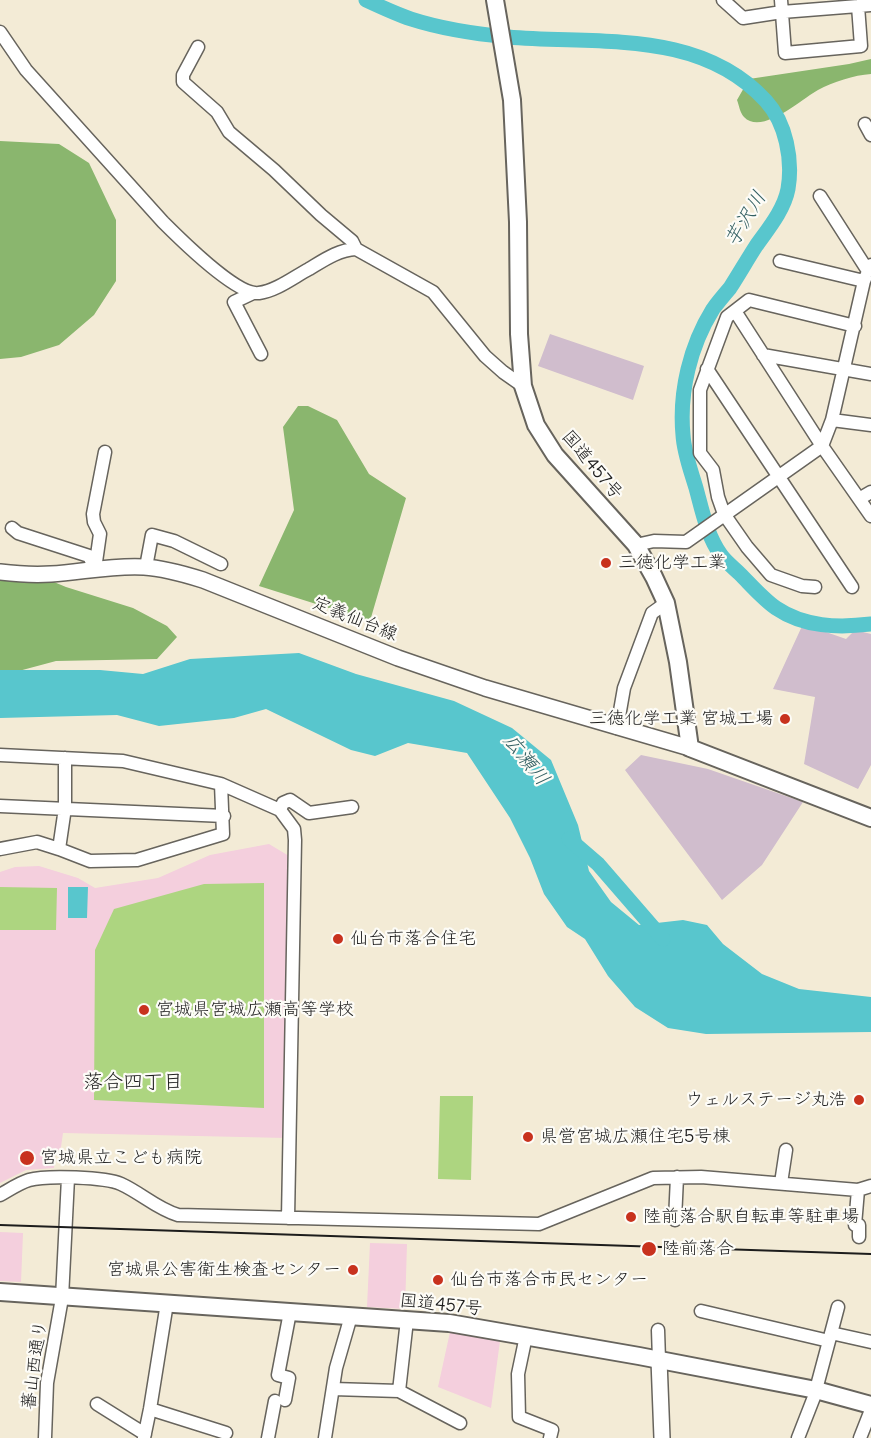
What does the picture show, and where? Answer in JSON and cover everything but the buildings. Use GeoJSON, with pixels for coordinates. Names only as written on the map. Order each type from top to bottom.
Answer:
{"type":"FeatureCollection","features":[{"type":"Feature","properties":{"kind":"highway","name":"国道457号"},"geometry":{"type":"LineString","coordinates":[[495,1],[512,100],[518,222],[519,333],[523,386],[536,425],[555,455],[636,545],[666,603],[679,670],[690,748]]}},
{"type":"Feature","properties":{"kind":"highway"},"geometry":{"type":"LineString","coordinates":[[690,748],[871,818]]}},
{"type":"Feature","properties":{"kind":"highway","name":"国道457号"},"geometry":{"type":"LineString","coordinates":[[0,1292],[449,1323],[816,1390],[871,1408]]}},
{"type":"Feature","properties":{"kind":"main road","name":"定義仙台線"},"geometry":{"type":"LineString","coordinates":[[0,572],[51,574],[95,568],[146,567],[203,580],[398,658],[485,688],[690,748]]}},
{"type":"Feature","properties":{"kind":"main road"},"geometry":{"type":"LineString","coordinates":[[659,1360],[662,1438]]}},
{"type":"Feature","properties":{"kind":"street"},"geometry":{"type":"LineString","coordinates":[[723,0],[743,18],[781,6],[871,5]]}},
{"type":"Feature","properties":{"kind":"street"},"geometry":{"type":"LineString","coordinates":[[781,6],[785,53],[861,46],[858,6]]}},
{"type":"Feature","properties":{"kind":"street"},"geometry":{"type":"LineString","coordinates":[[0,32],[26,70],[163,222],[184,243],[238,287],[253,293]]}},
{"type":"Feature","properties":{"kind":"street"},"geometry":{"type":"LineString","coordinates":[[198,47],[183,75],[183,82],[217,112],[228,132],[274,170],[352,242],[356,249],[433,291],[485,356],[523,386]]}},
{"type":"Feature","properties":{"kind":"street"},"geometry":{"type":"LineString","coordinates":[[636,545],[654,541],[686,542],[822,446],[832,420],[868,272],[820,196]]}},
{"type":"Feature","properties":{"kind":"street"},"geometry":{"type":"LineString","coordinates":[[261,354],[234,302],[253,293],[268,291],[341,251],[356,249]]}},
{"type":"Feature","properties":{"kind":"street"},"geometry":{"type":"LineString","coordinates":[[780,261],[868,272]]}},
{"type":"Feature","properties":{"kind":"street"},"geometry":{"type":"LineString","coordinates":[[815,587],[802,586],[771,575],[723,516],[713,470],[700,453],[700,390],[728,317],[750,300],[855,326]]}},
{"type":"Feature","properties":{"kind":"street"},"geometry":{"type":"LineString","coordinates":[[735,311],[822,446],[871,516]]}},
{"type":"Feature","properties":{"kind":"street"},"geometry":{"type":"LineString","coordinates":[[763,356],[871,374]]}},
{"type":"Feature","properties":{"kind":"street"},"geometry":{"type":"LineString","coordinates":[[707,369],[852,587]]}},
{"type":"Feature","properties":{"kind":"street"},"geometry":{"type":"LineString","coordinates":[[832,420],[871,425]]}},
{"type":"Feature","properties":{"kind":"street"},"geometry":{"type":"LineString","coordinates":[[95,568],[100,534],[93,514],[105,452]]}},
{"type":"Feature","properties":{"kind":"street"},"geometry":{"type":"LineString","coordinates":[[859,499],[871,492]]}},
{"type":"Feature","properties":{"kind":"street"},"geometry":{"type":"LineString","coordinates":[[12,528],[18,534],[89,556],[95,568]]}},
{"type":"Feature","properties":{"kind":"street"},"geometry":{"type":"LineString","coordinates":[[146,567],[152,535],[174,541],[221,564]]}},
{"type":"Feature","properties":{"kind":"street"},"geometry":{"type":"LineString","coordinates":[[617,728],[624,688],[652,613],[666,603]]}},
{"type":"Feature","properties":{"kind":"street"},"geometry":{"type":"LineString","coordinates":[[0,755],[123,761],[221,784],[274,806],[280,810],[294,829],[288,1218]]}},
{"type":"Feature","properties":{"kind":"street"},"geometry":{"type":"LineString","coordinates":[[59,849],[65,808],[65,758]]}},
{"type":"Feature","properties":{"kind":"street"},"geometry":{"type":"LineString","coordinates":[[0,849],[37,842],[90,861],[137,860],[223,834],[221,784]]}},
{"type":"Feature","properties":{"kind":"street"},"geometry":{"type":"LineString","coordinates":[[280,810],[283,803],[290,800],[309,813],[352,807]]}},
{"type":"Feature","properties":{"kind":"street"},"geometry":{"type":"LineString","coordinates":[[0,806],[224,816]]}},
{"type":"Feature","properties":{"kind":"street"},"geometry":{"type":"LineString","coordinates":[[781,1183],[786,1150]]}},
{"type":"Feature","properties":{"kind":"street"},"geometry":{"type":"LineString","coordinates":[[675,1220],[677,1177]]}},
{"type":"Feature","properties":{"kind":"street"},"geometry":{"type":"LineString","coordinates":[[0,1195],[26,1181],[38,1178],[108,1179],[122,1184],[166,1212],[178,1215],[539,1224],[653,1178],[701,1177],[858,1190],[871,1186]]}},
{"type":"Feature","properties":{"kind":"street","name":"蕃山西通り"},"geometry":{"type":"LineString","coordinates":[[45,1438],[47,1383],[62,1298],[68,1178]]}},
{"type":"Feature","properties":{"kind":"street"},"geometry":{"type":"LineString","coordinates":[[858,1190],[855,1224],[859,1225],[859,1237]]}},
{"type":"Feature","properties":{"kind":"street"},"geometry":{"type":"LineString","coordinates":[[97,1404],[144,1436],[167,1303]]}},
{"type":"Feature","properties":{"kind":"street"},"geometry":{"type":"LineString","coordinates":[[798,1438],[816,1390],[838,1307]]}},
{"type":"Feature","properties":{"kind":"street"},"geometry":{"type":"LineString","coordinates":[[701,1311],[830,1337],[871,1342]]}},
{"type":"Feature","properties":{"kind":"street"},"geometry":{"type":"LineString","coordinates":[[268,1438],[289,1378],[278,1376],[290,1312]]}},
{"type":"Feature","properties":{"kind":"street"},"geometry":{"type":"LineString","coordinates":[[325,1438],[336,1368],[351,1316]]}},
{"type":"Feature","properties":{"kind":"street"},"geometry":{"type":"LineString","coordinates":[[399,1390],[407,1320]]}},
{"type":"Feature","properties":{"kind":"street"},"geometry":{"type":"LineString","coordinates":[[658,1330],[659,1360]]}},
{"type":"Feature","properties":{"kind":"street"},"geometry":{"type":"LineString","coordinates":[[526,1336],[518,1374],[519,1417],[552,1430],[550,1438]]}},
{"type":"Feature","properties":{"kind":"street"},"geometry":{"type":"LineString","coordinates":[[333,1389],[399,1390],[460,1423]]}},
{"type":"Feature","properties":{"kind":"street"},"geometry":{"type":"LineString","coordinates":[[860,1438],[871,1408]]}},
{"type":"Feature","properties":{"kind":"street"},"geometry":{"type":"LineString","coordinates":[[150,1409],[226,1433]]}},
{"type":"Feature","properties":{"kind":"shaded area"},"geometry":{"type":"Polygon","coordinates":[[[550,334],[644,366],[633,400],[538,366],[550,334]]]}},
{"type":"Feature","properties":{"kind":"shaded area"},"geometry":{"type":"Polygon","coordinates":[[[803,624],[846,639],[855,630],[871,634],[871,765],[858,789],[804,764],[815,697],[773,689],[803,624]]]}},
{"type":"Feature","properties":{"kind":"shaded area"},"geometry":{"type":"Polygon","coordinates":[[[641,755],[708,769],[803,802],[762,865],[722,900],[625,770],[641,755]]]}},
{"type":"Feature","properties":{"kind":"shaded area","name":"宮城県宮城広瀬高等学校"},"geometry":{"type":"Polygon","coordinates":[[[269,844],[289,856],[286,1138],[63,1133],[61,1147],[55,1155],[54,1168],[26,1170],[0,1183],[0,872],[15,867],[39,866],[78,878],[95,888],[158,878],[210,855],[269,844]]]}},
{"type":"Feature","properties":{"kind":"shaded area"},"geometry":{"type":"Polygon","coordinates":[[[0,1232],[23,1233],[21,1282],[0,1281],[0,1232]]]}},
{"type":"Feature","properties":{"kind":"shaded area"},"geometry":{"type":"Polygon","coordinates":[[[370,1243],[407,1244],[405,1309],[367,1307],[370,1243]]]}},
{"type":"Feature","properties":{"kind":"shaded area"},"geometry":{"type":"Polygon","coordinates":[[[450,1332],[500,1341],[491,1408],[438,1387],[450,1332]]]}},
{"type":"Feature","properties":{"kind":"green space"},"geometry":{"type":"Polygon","coordinates":[[[871,59],[871,74],[851,77],[824,87],[771,119],[752,122],[744,117],[737,100],[749,79],[871,59]]]}},
{"type":"Feature","properties":{"kind":"green space"},"geometry":{"type":"Polygon","coordinates":[[[0,141],[59,144],[89,163],[116,220],[116,281],[94,315],[59,345],[21,357],[0,359],[0,141]]]}},
{"type":"Feature","properties":{"kind":"green space"},"geometry":{"type":"Polygon","coordinates":[[[298,406],[308,406],[337,420],[369,474],[406,498],[370,621],[259,586],[294,510],[283,427],[298,406]]]}},
{"type":"Feature","properties":{"kind":"green space"},"geometry":{"type":"Polygon","coordinates":[[[0,565],[37,575],[66,587],[133,608],[167,626],[177,637],[157,659],[56,661],[0,676],[0,565]]]}},
{"type":"Feature","properties":{"kind":"green space"},"geometry":{"type":"Polygon","coordinates":[[[264,883],[264,1108],[94,1100],[95,950],[114,909],[204,884],[264,883]]]}},
{"type":"Feature","properties":{"kind":"green space"},"geometry":{"type":"Polygon","coordinates":[[[0,887],[57,888],[56,930],[0,930],[0,887]]]}},
{"type":"Feature","properties":{"kind":"green space"},"geometry":{"type":"Polygon","coordinates":[[[440,1096],[473,1096],[471,1180],[438,1179],[440,1096]]]}},
{"type":"Feature","properties":{"kind":"water"},"geometry":{"type":"Polygon","coordinates":[[[299,653],[356,674],[454,701],[512,728],[551,760],[578,825],[589,871],[611,902],[639,925],[683,920],[707,925],[723,944],[762,974],[799,989],[871,997],[871,1032],[706,1034],[668,1028],[635,1007],[608,976],[585,939],[567,927],[544,894],[530,858],[510,818],[467,753],[408,743],[375,756],[351,750],[266,709],[234,718],[159,726],[117,715],[0,718],[0,670],[100,670],[143,674],[190,659],[299,653]]]}},
{"type":"Feature","properties":{"kind":"water"},"geometry":{"type":"Polygon","coordinates":[[[68,887],[88,887],[87,918],[68,918],[68,887]]]}},
{"type":"Feature","properties":{"kind":"waterway","name":"芋沢川"},"geometry":{"type":"LineString","coordinates":[[366,0],[411,19],[459,31],[508,37],[645,45],[678,51],[710,61],[739,78],[766,101],[779,120],[786,142],[789,154],[788,189],[775,219],[730,288],[713,309],[698,338],[688,370],[683,402],[685,448],[706,523],[716,548],[725,560],[762,596],[776,608],[798,619],[834,626],[871,624]]}},
{"type":"Feature","properties":{"kind":"waterway","name":"広瀬川"},"geometry":{"type":"LineString","coordinates":[[569,839],[598,864],[663,939]]}},
{"type":"Feature","properties":{"kind":"railway"},"geometry":{"type":"LineString","coordinates":[[0,1225],[871,1254]]}},
{"type":"Feature","properties":{"kind":"place","name":"三徳化学工業"},"geometry":{"type":"Point","coordinates":[606,563]}},
{"type":"Feature","properties":{"kind":"place","name":"三徳化学工業 宮城工場"},"geometry":{"type":"Point","coordinates":[785,719]}},
{"type":"Feature","properties":{"kind":"place","name":"仙台市落合住宅"},"geometry":{"type":"Point","coordinates":[338,939]}},
{"type":"Feature","properties":{"kind":"place","name":"宮城県宮城広瀬高等学校"},"geometry":{"type":"Point","coordinates":[144,1010]}},
{"type":"Feature","properties":{"kind":"place","name":"ウェルステージ丸浩"},"geometry":{"type":"Point","coordinates":[859,1100]}},
{"type":"Feature","properties":{"kind":"place","name":"県営宮城広瀬住宅5号棟"},"geometry":{"type":"Point","coordinates":[528,1137]}},
{"type":"Feature","properties":{"kind":"place","name":"宮城県立こども病院"},"geometry":{"type":"Point","coordinates":[27,1158]}},
{"type":"Feature","properties":{"kind":"place","name":"陸前落合駅自転車等駐車場"},"geometry":{"type":"Point","coordinates":[631,1217]}},
{"type":"Feature","properties":{"kind":"place","name":"陸前落合"},"geometry":{"type":"Point","coordinates":[649,1249]}},
{"type":"Feature","properties":{"kind":"place","name":"宮城県公害衛生検査センター"},"geometry":{"type":"Point","coordinates":[353,1270]}},
{"type":"Feature","properties":{"kind":"place","name":"仙台市落合市民センター"},"geometry":{"type":"Point","coordinates":[438,1280]}},
{"type":"Feature","properties":{"kind":"district","name":"落合四丁目"},"geometry":{"type":"Point","coordinates":[133,1082]}}]}
